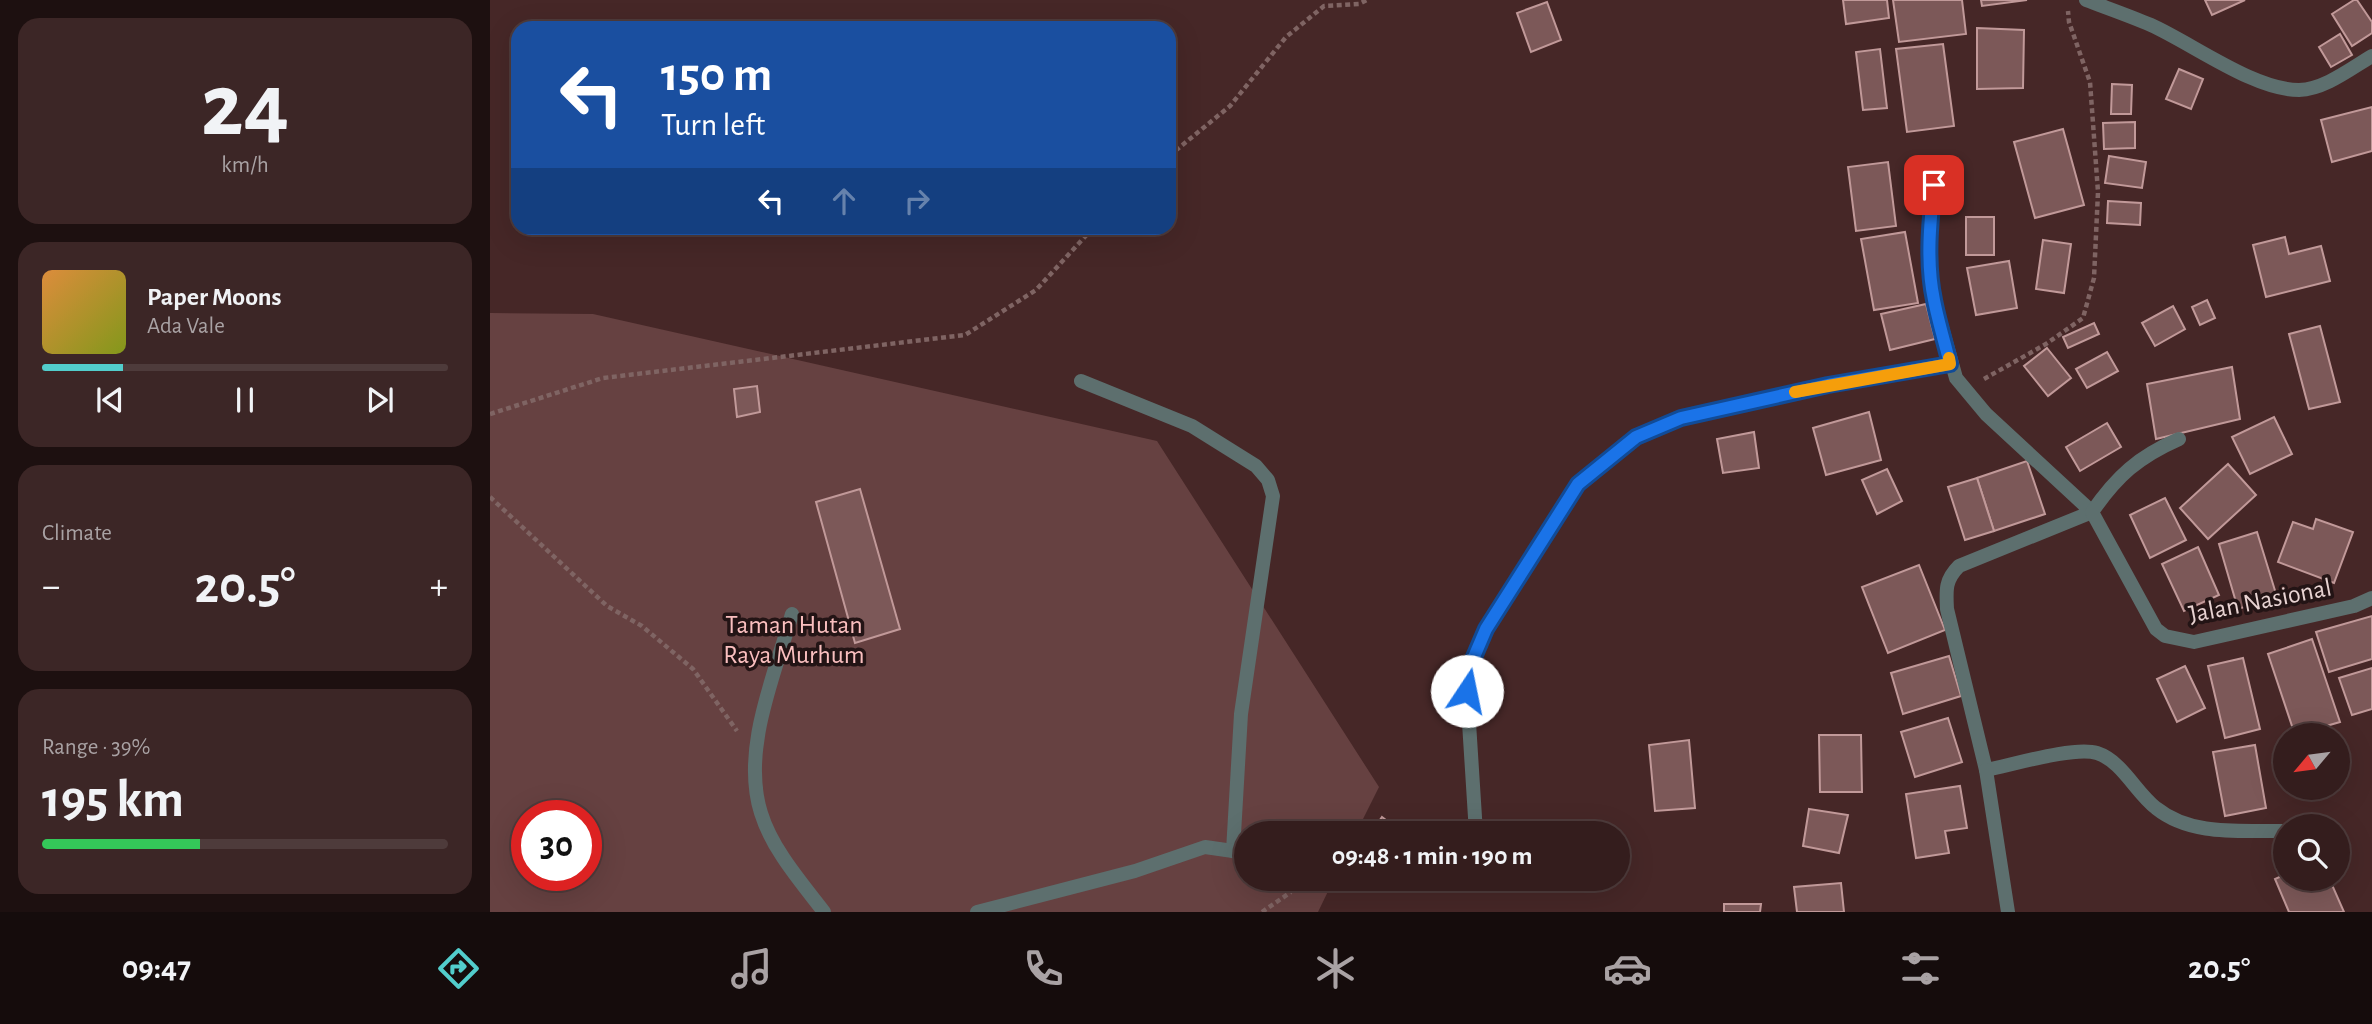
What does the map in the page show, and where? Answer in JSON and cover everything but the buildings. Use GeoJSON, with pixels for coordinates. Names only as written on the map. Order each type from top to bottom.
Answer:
{"type":"FeatureCollection","features":[{"type":"Feature","properties":{"kind":"street"},"geometry":{"type":"LineString","coordinates":[[2086,0],[2152,26],[2222,63],[2278,88],[2301,90],[2325,83],[2372,56]]}},
{"type":"Feature","properties":{"kind":"street","name":"Jalan Nasional"},"geometry":{"type":"LineString","coordinates":[[1935,168],[1929,234],[1930,267],[1934,299],[1950,364],[1964,390],[2092,512],[2156,629],[2172,638],[2194,642],[2354,606],[2372,598]]}},
{"type":"Feature","properties":{"kind":"street"},"geometry":{"type":"LineString","coordinates":[[1475,821],[1467,691],[1471,664],[1486,629],[1578,484],[1636,437],[1681,418],[1828,385],[1950,364]]}},
{"type":"Feature","properties":{"kind":"street"},"geometry":{"type":"LineString","coordinates":[[1082,381],[1192,426],[1256,466],[1268,480],[1273,496],[1241,714],[1239,821]]}},
{"type":"Feature","properties":{"kind":"street"},"geometry":{"type":"LineString","coordinates":[[2008,912],[1986,770],[1947,609],[1945,587],[1951,574],[1959,566],[2092,512],[2124,472],[2156,450],[2179,439]]}},
{"type":"Feature","properties":{"kind":"street"},"geometry":{"type":"LineString","coordinates":[[792,614],[769,684],[755,788],[761,814],[769,831],[824,912]]}},
{"type":"Feature","properties":{"kind":"street"},"geometry":{"type":"LineString","coordinates":[[1986,770],[2075,752],[2098,753],[2121,771],[2156,808],[2174,819],[2200,829],[2273,831]]}},
{"type":"Feature","properties":{"kind":"street"},"geometry":{"type":"LineString","coordinates":[[977,912],[1135,871],[1205,847],[1234,853]]}},
{"type":"Feature","properties":{"kind":"path"},"geometry":{"type":"LineString","coordinates":[[1176,150],[1230,106],[1286,37],[1324,6],[1359,4],[1367,0]]}},
{"type":"Feature","properties":{"kind":"path"},"geometry":{"type":"LineString","coordinates":[[1964,390],[2046,344],[2083,318],[2094,278],[2098,192],[2090,82],[2069,23],[2066,0]]}},
{"type":"Feature","properties":{"kind":"path"},"geometry":{"type":"LineString","coordinates":[[490,414],[603,378],[965,335],[1036,290],[1087,235]]}},
{"type":"Feature","properties":{"kind":"path"},"geometry":{"type":"LineString","coordinates":[[490,497],[607,606],[642,626],[693,669],[757,761]]}},
{"type":"Feature","properties":{"kind":"path"},"geometry":{"type":"LineString","coordinates":[[1262,912],[1291,891]]}},
{"type":"Feature","properties":{"kind":"green space","name":"Taman Hutan Raya Murhum"},"geometry":{"type":"Polygon","coordinates":[[[490,313],[593,314],[1157,441],[1379,787],[1362,821],[1234,821],[1234,891],[1328,891],[1318,912],[490,912],[490,313]]]}},
{"type":"Feature","properties":{"kind":"slow traffic"},"geometry":{"type":"LineString","coordinates":[[1795,392],[1950,364],[1949,358]]}},
{"type":"Feature","properties":{"kind":"route"},"geometry":{"type":"LineString","coordinates":[[1467,691],[1471,664],[1486,629],[1578,484],[1636,437],[1681,418],[1828,385],[1950,364],[1934,299],[1930,267],[1929,234],[1934,185]]}}]}
